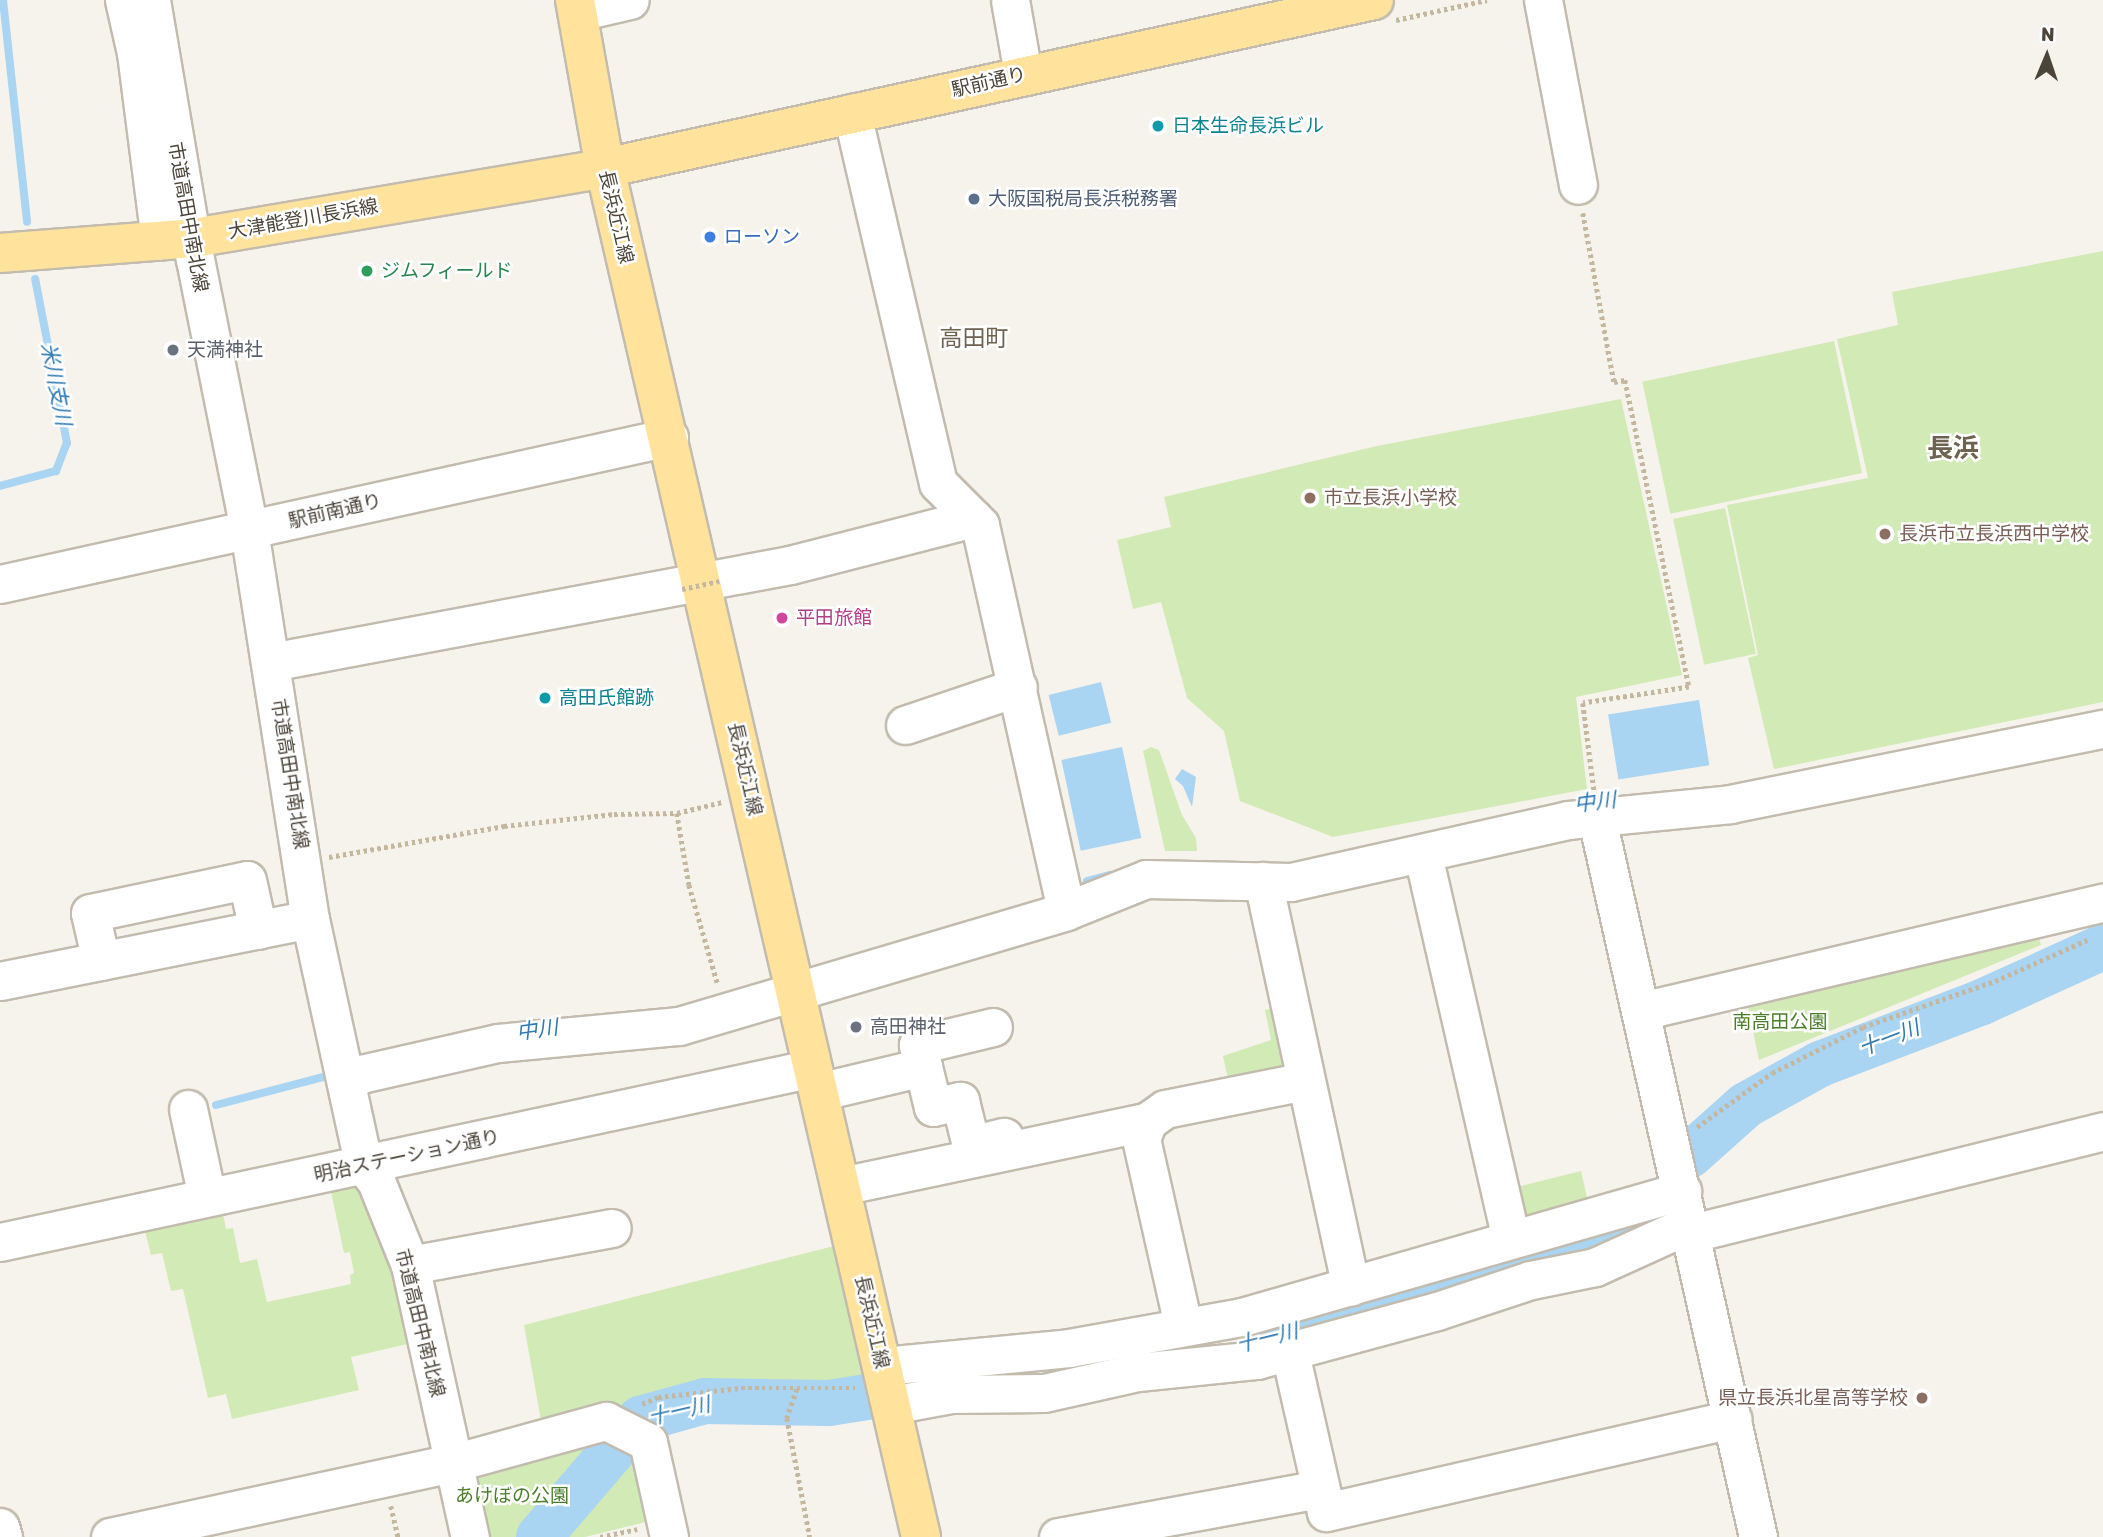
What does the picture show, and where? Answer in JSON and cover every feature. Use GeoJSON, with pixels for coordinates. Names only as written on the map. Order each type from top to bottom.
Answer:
{"type":"FeatureCollection","features":[{"type":"Feature","properties":{"kind":"main road","name":"駅前通り"},"geometry":{"type":"LineString","coordinates":[[605,168],[1023,74],[1374,0]]}},
{"type":"Feature","properties":{"kind":"main road","name":"長浜近江線"},"geometry":{"type":"LineString","coordinates":[[577,6],[605,168],[796,991],[879,1385],[921,1537]]}},
{"type":"Feature","properties":{"kind":"main road","name":"大津能登川長浜線"},"geometry":{"type":"LineString","coordinates":[[22,251],[176,239],[605,168]]}},
{"type":"Feature","properties":{"kind":"street"},"geometry":{"type":"LineString","coordinates":[[124,0],[176,239]]}},
{"type":"Feature","properties":{"kind":"street","name":"市道高田中南北線"},"geometry":{"type":"LineString","coordinates":[[151,0],[176,239],[249,530],[304,862],[310,919],[364,1166],[376,1181],[410,1265],[470,1537]]}},
{"type":"Feature","properties":{"kind":"street"},"geometry":{"type":"LineString","coordinates":[[577,6],[630,0]]}},
{"type":"Feature","properties":{"kind":"street"},"geometry":{"type":"LineString","coordinates":[[1010,0],[1023,74]]}},
{"type":"Feature","properties":{"kind":"street"},"geometry":{"type":"LineString","coordinates":[[1543,0],[1578,185]]}},
{"type":"Feature","properties":{"kind":"street"},"geometry":{"type":"LineString","coordinates":[[852,113],[938,483],[980,525],[1066,911]]}},
{"type":"Feature","properties":{"kind":"street","name":"駅前南通り"},"geometry":{"type":"LineString","coordinates":[[0,584],[669,437]]}},
{"type":"Feature","properties":{"kind":"street"},"geometry":{"type":"LineString","coordinates":[[271,662],[790,565],[973,518]]}},
{"type":"Feature","properties":{"kind":"street"},"geometry":{"type":"LineString","coordinates":[[905,725],[1018,687]]}},
{"type":"Feature","properties":{"kind":"street"},"geometry":{"type":"LineString","coordinates":[[347,1083],[361,1073],[498,1043],[679,1026],[1066,911],[1146,880],[1291,882],[1423,855],[1568,820],[1590,806],[1730,804],[2103,729]]}},
{"type":"Feature","properties":{"kind":"street"},"geometry":{"type":"LineString","coordinates":[[1590,806],[1684,1196],[1758,1537]]}},
{"type":"Feature","properties":{"kind":"street"},"geometry":{"type":"LineString","coordinates":[[1423,855],[1511,1239]]}},
{"type":"Feature","properties":{"kind":"street"},"geometry":{"type":"LineString","coordinates":[[101,961],[90,913],[247,880],[258,930]]}},
{"type":"Feature","properties":{"kind":"street"},"geometry":{"type":"LineString","coordinates":[[1262,881],[1351,1287]]}},
{"type":"Feature","properties":{"kind":"street"},"geometry":{"type":"LineString","coordinates":[[1641,1011],[2103,903]]}},
{"type":"Feature","properties":{"kind":"street"},"geometry":{"type":"LineString","coordinates":[[0,981],[310,919]]}},
{"type":"Feature","properties":{"kind":"street"},"geometry":{"type":"LineString","coordinates":[[993,1027],[918,1045],[933,1107],[960,1101],[971,1145],[1023,1133]]}},
{"type":"Feature","properties":{"kind":"street","name":"明治ステーション通り"},"geometry":{"type":"LineString","coordinates":[[0,1242],[207,1197],[816,1080],[923,1067]]}},
{"type":"Feature","properties":{"kind":"street"},"geometry":{"type":"LineString","coordinates":[[855,1183],[1148,1121],[1165,1109],[1305,1081]]}},
{"type":"Feature","properties":{"kind":"street"},"geometry":{"type":"LineString","coordinates":[[188,1109],[207,1197]]}},
{"type":"Feature","properties":{"kind":"street"},"geometry":{"type":"LineString","coordinates":[[1148,1121],[1141,1139],[1183,1325]]}},
{"type":"Feature","properties":{"kind":"street"},"geometry":{"type":"LineString","coordinates":[[879,1385],[951,1394],[1044,1394],[1138,1372],[1290,1353],[1531,1280],[1595,1267],[1634,1232],[1684,1196],[2103,1131]]}},
{"type":"Feature","properties":{"kind":"street"},"geometry":{"type":"LineString","coordinates":[[410,1265],[611,1228]]}},
{"type":"Feature","properties":{"kind":"street"},"geometry":{"type":"LineString","coordinates":[[879,1385],[1183,1325],[1280,1309],[1511,1239],[1634,1232]]}},
{"type":"Feature","properties":{"kind":"street"},"geometry":{"type":"LineString","coordinates":[[1290,1353],[1325,1513]]}},
{"type":"Feature","properties":{"kind":"street"},"geometry":{"type":"LineString","coordinates":[[1058,1537],[1325,1513],[1733,1419]]}},
{"type":"Feature","properties":{"kind":"street"},"geometry":{"type":"LineString","coordinates":[[110,1537],[620,1427],[648,1442],[667,1530]]}},
{"type":"Feature","properties":{"kind":"street"},"geometry":{"type":"LineString","coordinates":[[0,1527],[3,1537]]}},
{"type":"Feature","properties":{"kind":"path"},"geometry":{"type":"LineString","coordinates":[[1578,185],[1614,382],[1625,380],[1689,687],[1583,703],[1594,793],[1590,806]]}},
{"type":"Feature","properties":{"kind":"path"},"geometry":{"type":"LineString","coordinates":[[304,862],[504,826],[614,814],[677,813],[725,801]]}},
{"type":"Feature","properties":{"kind":"path"},"geometry":{"type":"LineString","coordinates":[[677,813],[689,885],[726,1013]]}},
{"type":"Feature","properties":{"kind":"path"},"geometry":{"type":"LineString","coordinates":[[1684,1196],[1717,1108],[1772,1073],[1852,1033],[1994,981],[2090,939]]}},
{"type":"Feature","properties":{"kind":"path"},"geometry":{"type":"LineString","coordinates":[[620,1427],[658,1397],[741,1388],[796,1391],[879,1385]]}},
{"type":"Feature","properties":{"kind":"path"},"geometry":{"type":"LineString","coordinates":[[796,1391],[788,1413],[810,1537]]}},
{"type":"Feature","properties":{"kind":"path"},"geometry":{"type":"LineString","coordinates":[[600,1537],[667,1530]]}},
{"type":"Feature","properties":{"kind":"green space"},"geometry":{"type":"Polygon","coordinates":[[[2103,251],[2103,702],[1774,769],[1748,658],[1758,655],[1727,505],[1868,478],[1837,339],[1898,325],[1892,292],[2103,251]]]}},
{"type":"Feature","properties":{"kind":"green space"},"geometry":{"type":"Polygon","coordinates":[[[1834,341],[1862,473],[1670,514],[1642,382],[1834,341]]]}},
{"type":"Feature","properties":{"kind":"green space"},"geometry":{"type":"Polygon","coordinates":[[[1621,399],[1682,675],[1576,697],[1587,789],[1333,837],[1240,801],[1224,731],[1187,698],[1161,602],[1133,609],[1117,540],[1171,527],[1164,497],[1377,446],[1621,399]]]}},
{"type":"Feature","properties":{"kind":"green space"},"geometry":{"type":"Polygon","coordinates":[[[1725,508],[1756,654],[1704,665],[1673,519],[1725,508]]]}},
{"type":"Feature","properties":{"kind":"green space"},"geometry":{"type":"Polygon","coordinates":[[[1151,747],[1159,750],[1182,815],[1196,838],[1197,851],[1165,851],[1143,751],[1151,747]]]}},
{"type":"Feature","properties":{"kind":"green space","name":"南高田公園"},"geometry":{"type":"Polygon","coordinates":[[[2037,931],[2041,945],[1759,1060],[1747,1001],[2037,931]]]}},
{"type":"Feature","properties":{"kind":"green space"},"geometry":{"type":"Polygon","coordinates":[[[1277,1007],[1284,1062],[1280,1069],[1229,1084],[1223,1056],[1271,1040],[1265,1010],[1277,1007]]]}},
{"type":"Feature","properties":{"kind":"green space"},"geometry":{"type":"Polygon","coordinates":[[[1581,1171],[1589,1206],[1531,1219],[1514,1210],[1509,1189],[1581,1171]]]}},
{"type":"Feature","properties":{"kind":"green space"},"geometry":{"type":"Polygon","coordinates":[[[354,1181],[394,1266],[412,1343],[351,1357],[359,1390],[232,1419],[226,1394],[208,1398],[183,1289],[171,1291],[162,1253],[151,1255],[145,1231],[150,1224],[222,1209],[226,1229],[233,1228],[240,1263],[257,1259],[267,1302],[351,1284],[350,1275],[354,1273],[350,1252],[344,1253],[330,1187],[354,1181]]]}},
{"type":"Feature","properties":{"kind":"green space"},"geometry":{"type":"Polygon","coordinates":[[[834,1246],[866,1379],[840,1386],[734,1384],[655,1394],[611,1415],[543,1432],[524,1325],[834,1246]]]}},
{"type":"Feature","properties":{"kind":"green space","name":"あけぼの公園"},"geometry":{"type":"Polygon","coordinates":[[[613,1436],[529,1537],[482,1537],[468,1474],[613,1436]]]}},
{"type":"Feature","properties":{"kind":"green space","name":"あけぼの公園"},"geometry":{"type":"Polygon","coordinates":[[[628,1441],[654,1520],[585,1537],[549,1537],[628,1441]]]}},
{"type":"Feature","properties":{"kind":"water"},"geometry":{"type":"Polygon","coordinates":[[[1101,682],[1111,723],[1059,736],[1049,695],[1101,682]]]}},
{"type":"Feature","properties":{"kind":"water"},"geometry":{"type":"Polygon","coordinates":[[[1699,700],[1709,765],[1618,780],[1608,714],[1699,700]]]}},
{"type":"Feature","properties":{"kind":"water"},"geometry":{"type":"Polygon","coordinates":[[[1122,747],[1141,838],[1081,851],[1061,760],[1122,747]]]}},
{"type":"Feature","properties":{"kind":"water"},"geometry":{"type":"Polygon","coordinates":[[[1182,769],[1196,777],[1192,807],[1183,786],[1175,779],[1182,769]]]}},
{"type":"Feature","properties":{"kind":"waterway","name":"米川支川"},"geometry":{"type":"LineString","coordinates":[[3,0],[27,222]]}},
{"type":"Feature","properties":{"kind":"waterway","name":"米川支川"},"geometry":{"type":"LineString","coordinates":[[0,486],[56,471],[67,443],[35,279]]}},
{"type":"Feature","properties":{"kind":"waterway","name":"中川"},"geometry":{"type":"LineString","coordinates":[[1087,881],[1110,875]]}},
{"type":"Feature","properties":{"kind":"waterway","name":"十一川"},"geometry":{"type":"LineString","coordinates":[[1690,1155],[1746,1105],[1820,1064],[1982,1002],[2103,947]]}},
{"type":"Feature","properties":{"kind":"waterway","name":"中川"},"geometry":{"type":"LineString","coordinates":[[216,1105],[335,1074]]}},
{"type":"Feature","properties":{"kind":"waterway","name":"十一川"},"geometry":{"type":"LineString","coordinates":[[1282,1336],[1615,1236]]}},
{"type":"Feature","properties":{"kind":"waterway","name":"十一川"},"geometry":{"type":"LineString","coordinates":[[539,1537],[640,1419],[705,1401],[829,1403],[873,1396]]}},
{"type":"Feature","properties":{"kind":"place","name":"日本生命長浜ビル"},"geometry":{"type":"Point","coordinates":[1158,126]}},
{"type":"Feature","properties":{"kind":"place","name":"大阪国税局長浜税務署"},"geometry":{"type":"Point","coordinates":[974,199]}},
{"type":"Feature","properties":{"kind":"place","name":"ローソン"},"geometry":{"type":"Point","coordinates":[710,237]}},
{"type":"Feature","properties":{"kind":"place","name":"ジムフィールド"},"geometry":{"type":"Point","coordinates":[367,271]}},
{"type":"Feature","properties":{"kind":"place","name":"天満神社"},"geometry":{"type":"Point","coordinates":[173,350]}},
{"type":"Feature","properties":{"kind":"place","name":"市立長浜小学校"},"geometry":{"type":"Point","coordinates":[1310,498]}},
{"type":"Feature","properties":{"kind":"place","name":"長浜市立長浜西中学校"},"geometry":{"type":"Point","coordinates":[1885,534]}},
{"type":"Feature","properties":{"kind":"place","name":"平田旅館"},"geometry":{"type":"Point","coordinates":[782,618]}},
{"type":"Feature","properties":{"kind":"place","name":"高田氏館跡"},"geometry":{"type":"Point","coordinates":[545,698]}},
{"type":"Feature","properties":{"kind":"place","name":"高田神社"},"geometry":{"type":"Point","coordinates":[856,1027]}},
{"type":"Feature","properties":{"kind":"place","name":"県立長浜北星高等学校"},"geometry":{"type":"Point","coordinates":[1922,1398]}},
{"type":"Feature","properties":{"kind":"district","name":"高田町"},"geometry":{"type":"Point","coordinates":[974,338]}},
{"type":"Feature","properties":{"kind":"district","name":"長浜"},"geometry":{"type":"Point","coordinates":[1953,449]}}]}
